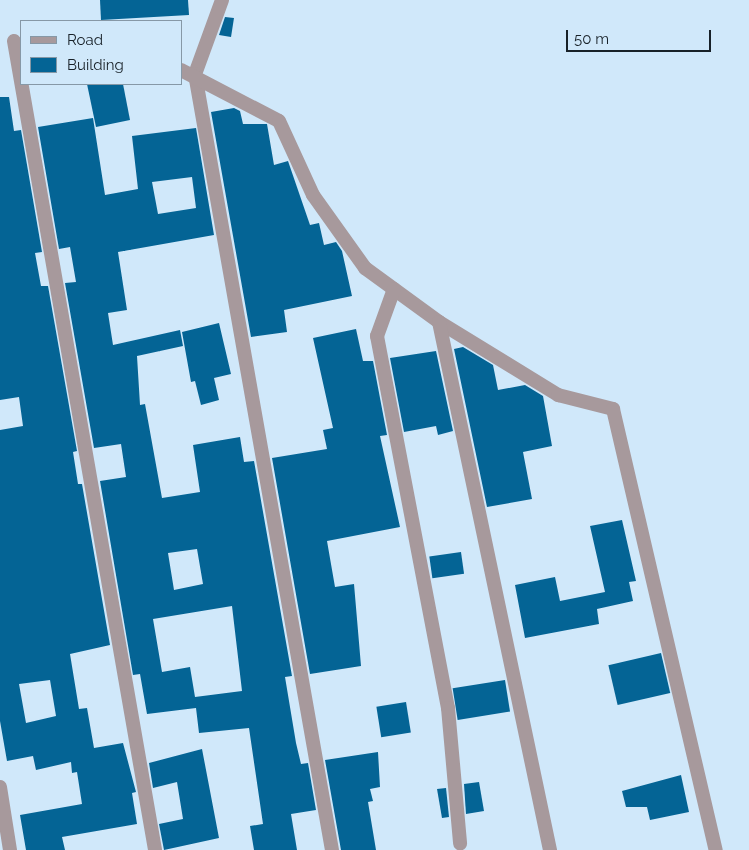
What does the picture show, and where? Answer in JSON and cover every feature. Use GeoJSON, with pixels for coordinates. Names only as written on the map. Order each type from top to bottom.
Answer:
{"type":"FeatureCollection","features":[{"type":"Feature","properties":{"kind":"street"},"geometry":{"type":"LineString","coordinates":[[222,0],[188,72],[332,850]]}},
{"type":"Feature","properties":{"kind":"street"},"geometry":{"type":"LineString","coordinates":[[12,41],[155,850]]}},
{"type":"Feature","properties":{"kind":"street"},"geometry":{"type":"LineString","coordinates":[[188,72],[279,120],[313,195],[364,268],[439,322],[558,395],[613,409],[716,850]]}},
{"type":"Feature","properties":{"kind":"street"},"geometry":{"type":"LineString","coordinates":[[394,289],[377,336],[448,708],[460,843]]}},
{"type":"Feature","properties":{"kind":"street"},"geometry":{"type":"LineString","coordinates":[[439,322],[550,850]]}},
{"type":"Feature","properties":{"kind":"street"},"geometry":{"type":"LineString","coordinates":[[0,787],[10,850]]}},
{"type":"Feature","properties":{"kind":"building"},"geometry":{"type":"Polygon","coordinates":[[[100,0],[188,0],[189,15],[101,20],[100,0]]]}},
{"type":"Feature","properties":{"kind":"building"},"geometry":{"type":"Polygon","coordinates":[[[225,17],[234,18],[231,37],[219,35],[225,17]]]}},
{"type":"Feature","properties":{"kind":"building"},"geometry":{"type":"Polygon","coordinates":[[[87,85],[123,85],[130,120],[96,127],[87,85]]]}},
{"type":"Feature","properties":{"kind":"building"},"geometry":{"type":"Polygon","coordinates":[[[0,97],[9,97],[14,131],[21,130],[42,252],[35,253],[41,286],[48,286],[77,451],[73,452],[78,484],[82,484],[110,645],[70,654],[79,709],[87,708],[94,748],[123,743],[136,792],[132,793],[137,824],[62,837],[65,850],[26,850],[20,815],[82,804],[77,772],[72,773],[71,762],[36,770],[33,756],[7,761],[0,721],[0,430],[23,426],[19,397],[0,400],[0,97]],[[50,680],[19,684],[26,723],[56,716],[50,680]]]}},
{"type":"Feature","properties":{"kind":"building"},"geometry":{"type":"Polygon","coordinates":[[[234,108],[240,111],[243,124],[267,124],[274,165],[288,161],[310,225],[319,223],[324,245],[336,242],[342,251],[352,296],[284,310],[287,332],[251,337],[211,112],[234,108]]]}},
{"type":"Feature","properties":{"kind":"building"},"geometry":{"type":"Polygon","coordinates":[[[93,118],[105,195],[138,189],[132,136],[196,128],[214,235],[118,252],[127,310],[108,313],[113,345],[180,330],[183,346],[137,356],[140,405],[145,404],[162,498],[200,492],[193,445],[240,437],[244,462],[254,461],[292,676],[285,677],[296,743],[301,764],[308,763],[316,810],[291,814],[297,850],[254,850],[250,826],[263,824],[249,728],[199,733],[196,708],[147,714],[140,674],[133,675],[100,481],[126,477],[121,444],[94,448],[65,283],[76,282],[70,247],[59,249],[38,127],[93,118]],[[192,177],[152,182],[158,214],[196,208],[192,177]],[[197,549],[168,553],[174,590],[203,584],[197,549]],[[232,606],[153,619],[162,672],[190,667],[195,697],[242,691],[232,606]]]}},
{"type":"Feature","properties":{"kind":"building"},"geometry":{"type":"Polygon","coordinates":[[[219,323],[231,374],[214,378],[219,400],[201,405],[195,381],[191,382],[182,332],[219,323]]]}},
{"type":"Feature","properties":{"kind":"building"},"geometry":{"type":"Polygon","coordinates":[[[356,329],[363,361],[373,361],[387,435],[380,436],[400,527],[327,541],[335,587],[354,584],[361,666],[310,674],[272,458],[327,449],[323,430],[333,428],[313,338],[356,329]]]}},
{"type":"Feature","properties":{"kind":"building"},"geometry":{"type":"Polygon","coordinates":[[[463,347],[493,365],[498,390],[525,385],[543,396],[552,446],[523,452],[532,499],[487,507],[454,349],[463,347]]]}},
{"type":"Feature","properties":{"kind":"building"},"geometry":{"type":"Polygon","coordinates":[[[436,351],[453,431],[438,435],[436,426],[404,432],[390,358],[436,351]]]}},
{"type":"Feature","properties":{"kind":"building"},"geometry":{"type":"Polygon","coordinates":[[[622,520],[636,581],[629,582],[633,601],[597,609],[599,624],[525,638],[515,585],[555,577],[560,601],[605,592],[590,526],[622,520]]]}},
{"type":"Feature","properties":{"kind":"building"},"geometry":{"type":"Polygon","coordinates":[[[461,552],[464,574],[432,578],[429,556],[461,552]]]}},
{"type":"Feature","properties":{"kind":"building"},"geometry":{"type":"Polygon","coordinates":[[[661,653],[670,693],[618,705],[608,665],[661,653]]]}},
{"type":"Feature","properties":{"kind":"building"},"geometry":{"type":"Polygon","coordinates":[[[505,680],[510,712],[458,720],[453,688],[505,680]]]}},
{"type":"Feature","properties":{"kind":"building"},"geometry":{"type":"Polygon","coordinates":[[[406,702],[411,733],[381,737],[376,707],[406,702]]]}},
{"type":"Feature","properties":{"kind":"building"},"geometry":{"type":"Polygon","coordinates":[[[202,749],[219,838],[164,850],[159,824],[183,819],[177,782],[153,788],[149,763],[202,749]]]}},
{"type":"Feature","properties":{"kind":"building"},"geometry":{"type":"Polygon","coordinates":[[[378,752],[380,787],[370,789],[373,801],[368,802],[376,850],[341,850],[325,760],[378,752]]]}},
{"type":"Feature","properties":{"kind":"building"},"geometry":{"type":"Polygon","coordinates":[[[681,775],[689,812],[650,820],[647,807],[626,807],[622,791],[681,775]]]}},
{"type":"Feature","properties":{"kind":"building"},"geometry":{"type":"Polygon","coordinates":[[[479,782],[484,811],[466,814],[464,784],[479,782]]]}},
{"type":"Feature","properties":{"kind":"building"},"geometry":{"type":"Polygon","coordinates":[[[446,788],[449,817],[442,818],[437,789],[446,788]]]}}]}
